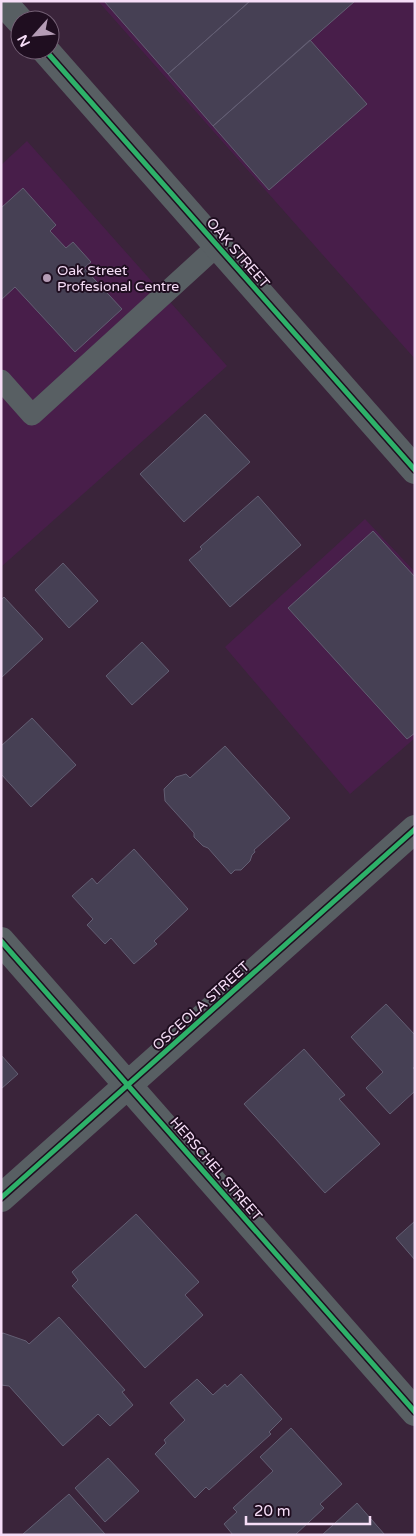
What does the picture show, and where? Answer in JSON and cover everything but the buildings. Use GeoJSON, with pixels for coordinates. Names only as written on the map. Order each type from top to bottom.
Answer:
{"type":"FeatureCollection","features":[{"type":"Feature","properties":{"kind":"street","name":"OAK STREET"},"geometry":{"type":"LineString","coordinates":[[54,60],[415,470]]}},
{"type":"Feature","properties":{"kind":"street","name":"OSCEOLA STREET"},"geometry":{"type":"LineString","coordinates":[[1,1198],[415,830]]}},
{"type":"Feature","properties":{"kind":"street","name":"HERSCHEL STREET"},"geometry":{"type":"LineString","coordinates":[[1,941],[415,1412]]}},
{"type":"Feature","properties":{"kind":"lane"},"geometry":{"type":"LineString","coordinates":[[1,380],[32,415],[218,246]]}},
{"type":"Feature","properties":{"kind":"shaded area"},"geometry":{"type":"Polygon","coordinates":[[[98,1],[411,1],[415,5],[415,359],[98,1]]]}},
{"type":"Feature","properties":{"kind":"shaded area"},"geometry":{"type":"Polygon","coordinates":[[[27,141],[227,366],[1,567],[1,165],[27,141]]]}},
{"type":"Feature","properties":{"kind":"shaded area"},"geometry":{"type":"Polygon","coordinates":[[[365,519],[415,572],[415,738],[350,794],[225,647],[365,519]]]}},
{"type":"Feature","properties":{"kind":"cycle path"},"geometry":{"type":"LineString","coordinates":[[54,60],[415,470]]}},
{"type":"Feature","properties":{"kind":"cycle path"},"geometry":{"type":"LineString","coordinates":[[1,1198],[415,829]]}},
{"type":"Feature","properties":{"kind":"cycle path"},"geometry":{"type":"LineString","coordinates":[[1,941],[415,1412]]}},
{"type":"Feature","properties":{"kind":"place","name":"Oak Street Profesional Centre"},"geometry":{"type":"Point","coordinates":[47,278]}}]}
